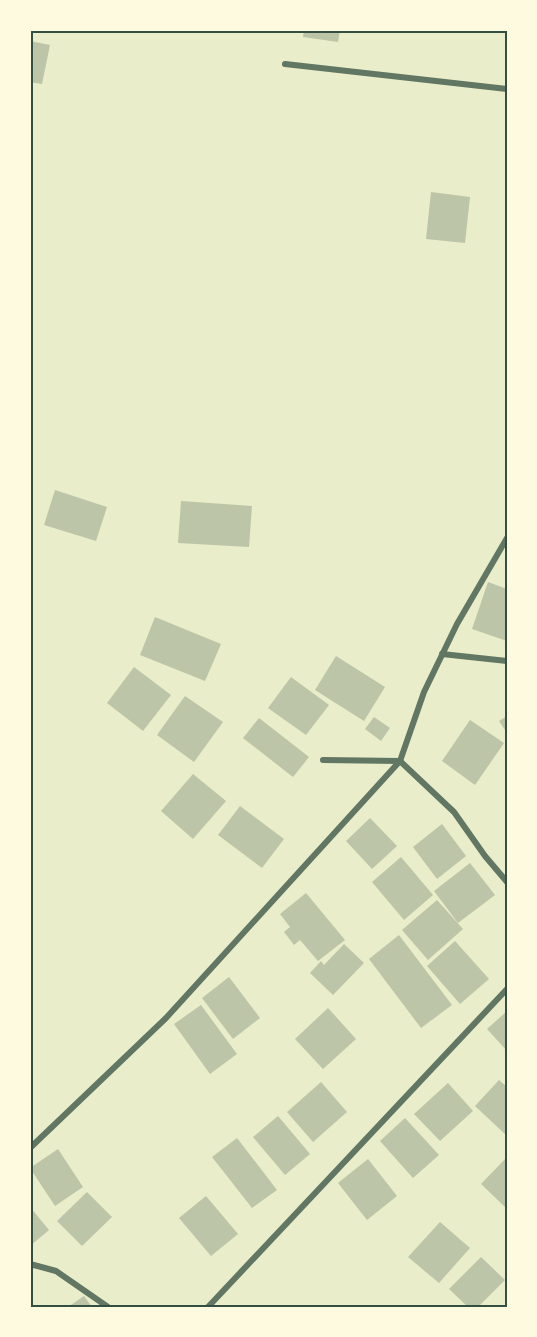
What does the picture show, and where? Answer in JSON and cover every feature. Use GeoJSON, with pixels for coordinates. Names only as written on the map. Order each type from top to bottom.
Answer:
{"type":"FeatureCollection","features":[{"type":"Feature","properties":{"kind":"street"},"geometry":{"type":"LineString","coordinates":[[285,64],[507,89]]}},
{"type":"Feature","properties":{"kind":"street"},"geometry":{"type":"LineString","coordinates":[[30,1148],[166,1018],[400,761],[424,692],[442,654],[507,538]]}},
{"type":"Feature","properties":{"kind":"street"},"geometry":{"type":"LineString","coordinates":[[442,654],[507,661]]}},
{"type":"Feature","properties":{"kind":"street"},"geometry":{"type":"LineString","coordinates":[[323,760],[400,761],[454,812],[485,856],[507,882]]}},
{"type":"Feature","properties":{"kind":"street"},"geometry":{"type":"LineString","coordinates":[[208,1307],[507,989]]}},
{"type":"Feature","properties":{"kind":"street"},"geometry":{"type":"LineString","coordinates":[[30,1264],[56,1271],[108,1307]]}},
{"type":"Feature","properties":{"kind":"building"},"geometry":{"type":"Polygon","coordinates":[[[304,30],[340,30],[338,42],[303,37],[304,30]]]}},
{"type":"Feature","properties":{"kind":"building"},"geometry":{"type":"Polygon","coordinates":[[[30,41],[50,45],[42,84],[30,82],[30,41]]]}},
{"type":"Feature","properties":{"kind":"building"},"geometry":{"type":"Polygon","coordinates":[[[431,192],[470,197],[465,243],[426,239],[431,192]]]}},
{"type":"Feature","properties":{"kind":"building"},"geometry":{"type":"Polygon","coordinates":[[[55,490],[107,507],[96,541],[44,525],[55,490]]]}},
{"type":"Feature","properties":{"kind":"building"},"geometry":{"type":"Polygon","coordinates":[[[181,501],[252,506],[249,547],[178,543],[181,501]]]}},
{"type":"Feature","properties":{"kind":"building"},"geometry":{"type":"Polygon","coordinates":[[[488,582],[507,589],[507,641],[472,629],[488,582]]]}},
{"type":"Feature","properties":{"kind":"building"},"geometry":{"type":"Polygon","coordinates":[[[155,617],[221,644],[205,681],[140,655],[155,617]]]}},
{"type":"Feature","properties":{"kind":"building"},"geometry":{"type":"Polygon","coordinates":[[[336,656],[385,687],[364,721],[315,690],[336,656]]]}},
{"type":"Feature","properties":{"kind":"building"},"geometry":{"type":"Polygon","coordinates":[[[134,667],[171,695],[143,731],[107,703],[134,667]]]}},
{"type":"Feature","properties":{"kind":"building"},"geometry":{"type":"Polygon","coordinates":[[[291,677],[329,705],[306,735],[268,708],[291,677]]]}},
{"type":"Feature","properties":{"kind":"building"},"geometry":{"type":"Polygon","coordinates":[[[185,696],[223,722],[194,762],[157,735],[185,696]]]}},
{"type":"Feature","properties":{"kind":"building"},"geometry":{"type":"Polygon","coordinates":[[[507,716],[507,733],[499,721],[507,716]]]}},
{"type":"Feature","properties":{"kind":"building"},"geometry":{"type":"Polygon","coordinates":[[[374,717],[390,728],[381,741],[365,729],[374,717]]]}},
{"type":"Feature","properties":{"kind":"building"},"geometry":{"type":"Polygon","coordinates":[[[259,718],[309,757],[293,777],[243,738],[259,718]]]}},
{"type":"Feature","properties":{"kind":"building"},"geometry":{"type":"Polygon","coordinates":[[[470,720],[504,743],[475,785],[442,761],[470,720]]]}},
{"type":"Feature","properties":{"kind":"building"},"geometry":{"type":"Polygon","coordinates":[[[193,774],[226,801],[193,839],[161,811],[193,774]]]}},
{"type":"Feature","properties":{"kind":"building"},"geometry":{"type":"Polygon","coordinates":[[[240,806],[284,839],[262,868],[218,835],[240,806]]]}},
{"type":"Feature","properties":{"kind":"building"},"geometry":{"type":"Polygon","coordinates":[[[370,818],[397,846],[372,869],[346,841],[370,818]]]}},
{"type":"Feature","properties":{"kind":"building"},"geometry":{"type":"Polygon","coordinates":[[[442,824],[466,856],[437,879],[413,847],[442,824]]]}},
{"type":"Feature","properties":{"kind":"building"},"geometry":{"type":"Polygon","coordinates":[[[401,857],[433,895],[404,920],[372,882],[401,857]]]}},
{"type":"Feature","properties":{"kind":"building"},"geometry":{"type":"Polygon","coordinates":[[[470,863],[495,895],[458,923],[434,891],[470,863]]]}},
{"type":"Feature","properties":{"kind":"building"},"geometry":{"type":"Polygon","coordinates":[[[306,893],[345,940],[318,961],[300,940],[294,945],[284,932],[290,927],[280,914],[306,893]]]}},
{"type":"Feature","properties":{"kind":"building"},"geometry":{"type":"Polygon","coordinates":[[[437,900],[463,929],[428,960],[402,930],[437,900]]]}},
{"type":"Feature","properties":{"kind":"building"},"geometry":{"type":"Polygon","coordinates":[[[399,935],[452,1005],[421,1028],[369,959],[399,935]]]}},
{"type":"Feature","properties":{"kind":"building"},"geometry":{"type":"Polygon","coordinates":[[[455,941],[489,979],[460,1004],[427,966],[455,941]]]}},
{"type":"Feature","properties":{"kind":"building"},"geometry":{"type":"Polygon","coordinates":[[[344,944],[364,963],[333,995],[310,973],[321,961],[324,965],[344,944]]]}},
{"type":"Feature","properties":{"kind":"building"},"geometry":{"type":"Polygon","coordinates":[[[229,977],[260,1018],[233,1039],[202,998],[229,977]]]}},
{"type":"Feature","properties":{"kind":"building"},"geometry":{"type":"Polygon","coordinates":[[[201,1005],[237,1054],[210,1074],[174,1024],[201,1005]]]}},
{"type":"Feature","properties":{"kind":"building"},"geometry":{"type":"Polygon","coordinates":[[[328,1008],[356,1039],[323,1069],[295,1039],[328,1008]]]}},
{"type":"Feature","properties":{"kind":"building"},"geometry":{"type":"Polygon","coordinates":[[[507,1011],[507,1051],[487,1029],[507,1011]]]}},
{"type":"Feature","properties":{"kind":"building"},"geometry":{"type":"Polygon","coordinates":[[[499,1080],[507,1087],[507,1136],[475,1106],[499,1080]]]}},
{"type":"Feature","properties":{"kind":"building"},"geometry":{"type":"Polygon","coordinates":[[[321,1082],[347,1112],[313,1142],[287,1112],[321,1082]]]}},
{"type":"Feature","properties":{"kind":"building"},"geometry":{"type":"Polygon","coordinates":[[[448,1083],[473,1111],[440,1141],[414,1114],[448,1083]]]}},
{"type":"Feature","properties":{"kind":"building"},"geometry":{"type":"Polygon","coordinates":[[[278,1116],[310,1154],[285,1175],[253,1137],[278,1116]]]}},
{"type":"Feature","properties":{"kind":"building"},"geometry":{"type":"Polygon","coordinates":[[[405,1118],[439,1155],[413,1178],[380,1141],[405,1118]]]}},
{"type":"Feature","properties":{"kind":"building"},"geometry":{"type":"Polygon","coordinates":[[[237,1138],[277,1190],[252,1208],[212,1157],[237,1138]]]}},
{"type":"Feature","properties":{"kind":"building"},"geometry":{"type":"Polygon","coordinates":[[[58,1149],[83,1187],[55,1206],[30,1168],[58,1149]]]}},
{"type":"Feature","properties":{"kind":"building"},"geometry":{"type":"Polygon","coordinates":[[[507,1157],[507,1204],[505,1207],[481,1184],[507,1157]]]}},
{"type":"Feature","properties":{"kind":"building"},"geometry":{"type":"Polygon","coordinates":[[[368,1159],[397,1196],[367,1220],[338,1183],[368,1159]]]}},
{"type":"Feature","properties":{"kind":"building"},"geometry":{"type":"Polygon","coordinates":[[[87,1192],[112,1217],[82,1246],[57,1221],[87,1192]]]}},
{"type":"Feature","properties":{"kind":"building"},"geometry":{"type":"Polygon","coordinates":[[[206,1196],[238,1234],[211,1256],[179,1218],[206,1196]]]}},
{"type":"Feature","properties":{"kind":"building"},"geometry":{"type":"Polygon","coordinates":[[[30,1207],[49,1230],[30,1246],[30,1207]]]}},
{"type":"Feature","properties":{"kind":"building"},"geometry":{"type":"Polygon","coordinates":[[[440,1222],[470,1248],[439,1283],[408,1257],[440,1222]]]}},
{"type":"Feature","properties":{"kind":"building"},"geometry":{"type":"Polygon","coordinates":[[[481,1257],[505,1280],[478,1307],[468,1307],[449,1289],[481,1257]]]}},
{"type":"Feature","properties":{"kind":"building"},"geometry":{"type":"Polygon","coordinates":[[[84,1296],[92,1307],[68,1307],[84,1296]]]}}]}
